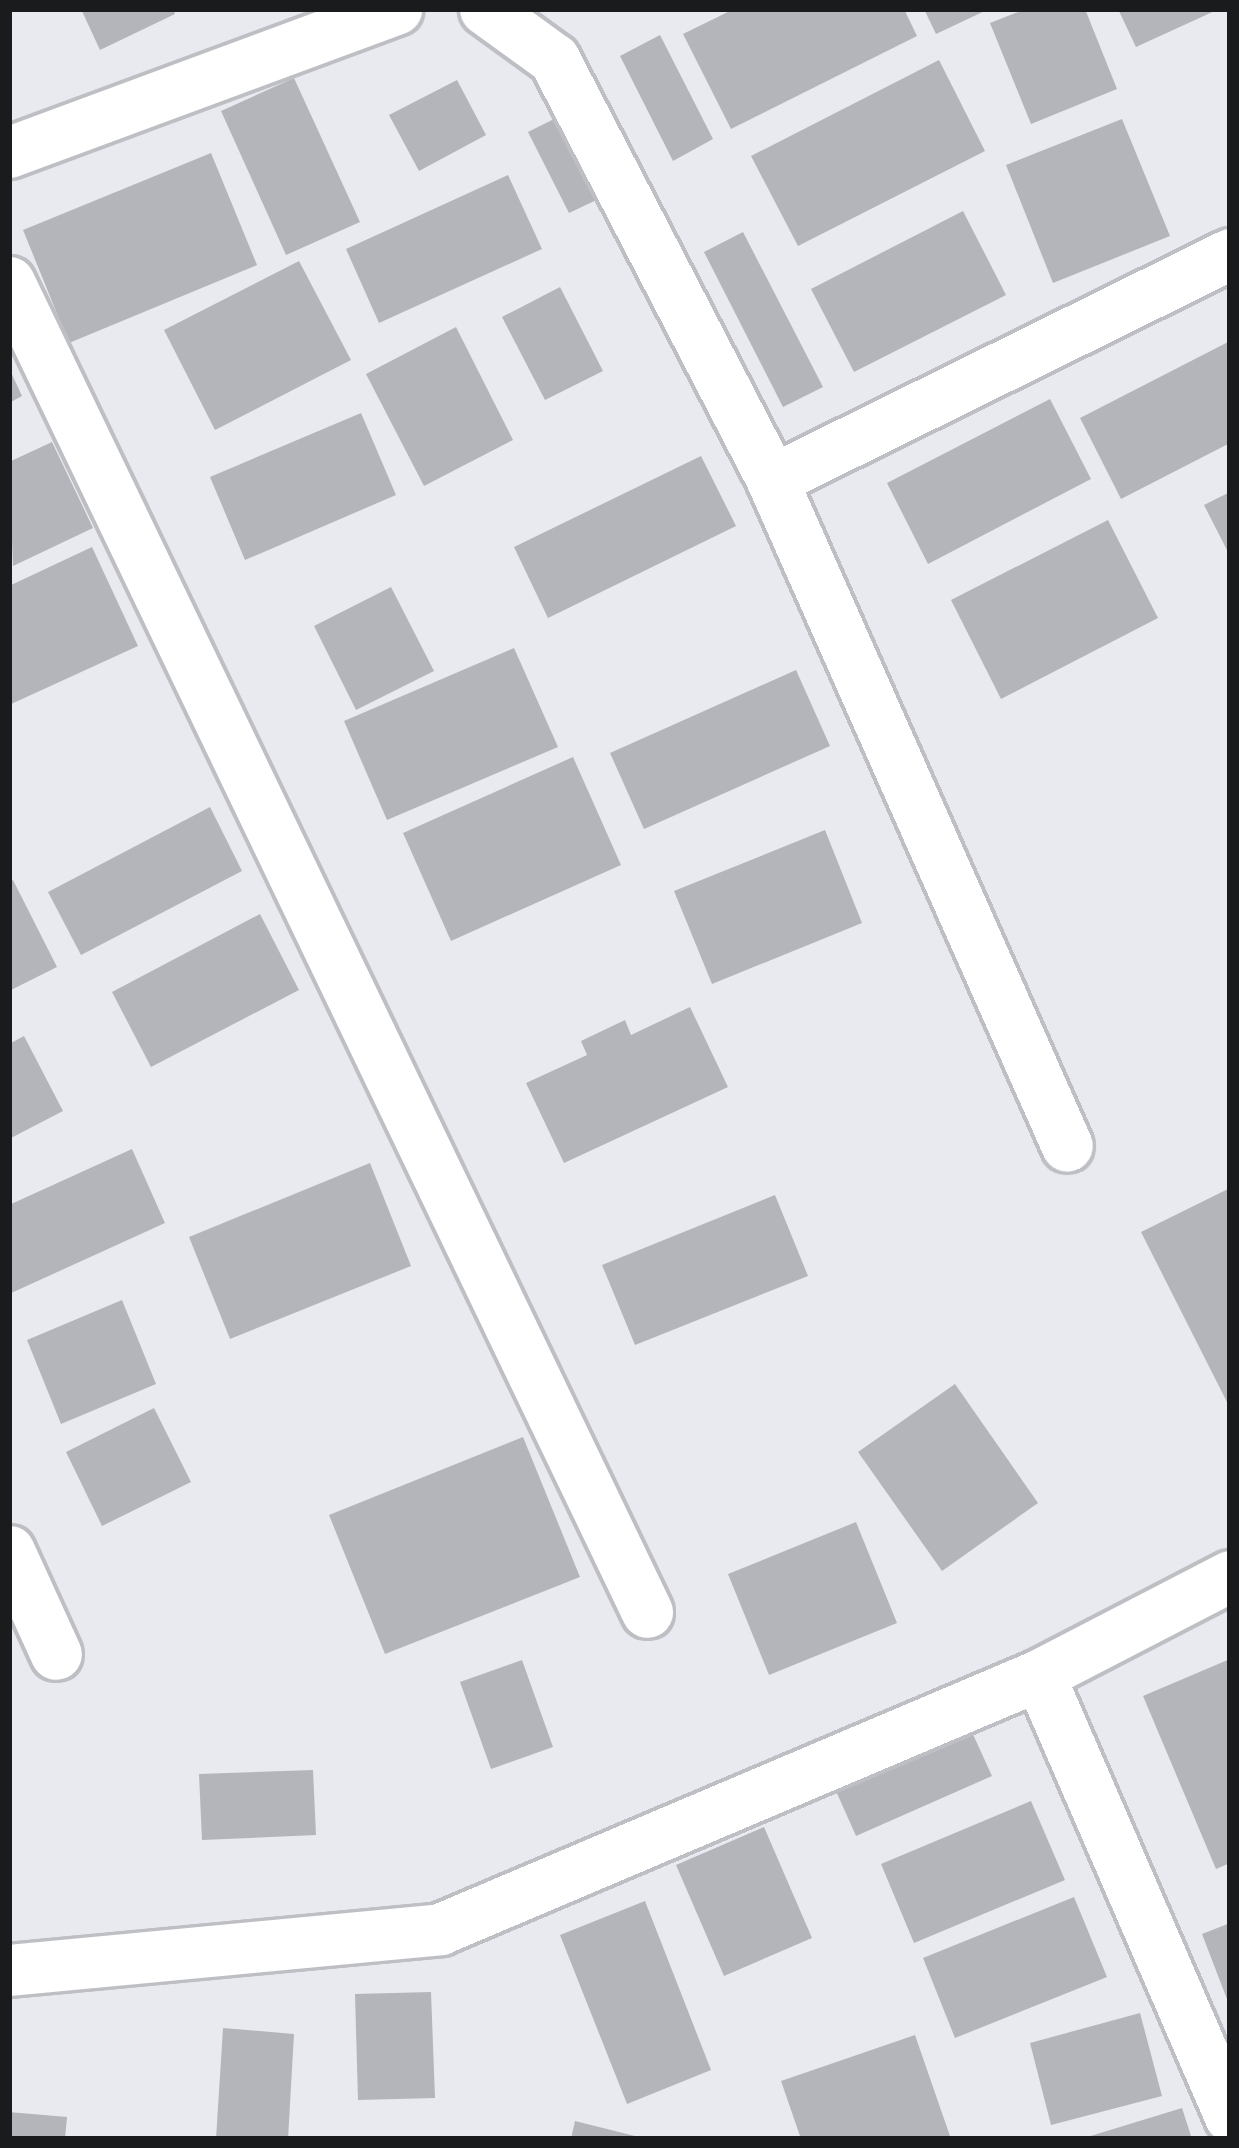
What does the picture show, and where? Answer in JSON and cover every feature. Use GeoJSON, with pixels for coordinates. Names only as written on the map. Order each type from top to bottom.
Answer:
{"type":"FeatureCollection","features":[{"type":"Feature","properties":{"kind":"street"},"geometry":{"type":"LineString","coordinates":[[9,152],[396,9]]}},
{"type":"Feature","properties":{"kind":"street"},"geometry":{"type":"LineString","coordinates":[[485,9],[554,58],[772,480],[1066,1146]]}},
{"type":"Feature","properties":{"kind":"street"},"geometry":{"type":"LineString","coordinates":[[772,480],[1230,254]]}},
{"type":"Feature","properties":{"kind":"street"},"geometry":{"type":"LineString","coordinates":[[9,282],[647,1612]]}},
{"type":"Feature","properties":{"kind":"street"},"geometry":{"type":"LineString","coordinates":[[9,1551],[56,1654]]}},
{"type":"Feature","properties":{"kind":"street"},"geometry":{"type":"LineString","coordinates":[[9,1970],[440,1929],[1039,1675],[1230,1576]]}},
{"type":"Feature","properties":{"kind":"street"},"geometry":{"type":"LineString","coordinates":[[1039,1675],[1230,2116]]}},
{"type":"Feature","properties":{"kind":"building"},"geometry":{"type":"Polygon","coordinates":[[[81,9],[173,9],[175,14],[100,50],[81,9]]]}},
{"type":"Feature","properties":{"kind":"building"},"geometry":{"type":"Polygon","coordinates":[[[734,9],[904,9],[917,36],[731,129],[683,34],[734,9]]]}},
{"type":"Feature","properties":{"kind":"building"},"geometry":{"type":"Polygon","coordinates":[[[924,9],[989,9],[936,34],[924,9]]]}},
{"type":"Feature","properties":{"kind":"building"},"geometry":{"type":"Polygon","coordinates":[[[1026,9],[1085,9],[1117,89],[1031,124],[990,23],[1026,9]]]}},
{"type":"Feature","properties":{"kind":"building"},"geometry":{"type":"Polygon","coordinates":[[[1118,9],[1219,9],[1136,47],[1118,9]]]}},
{"type":"Feature","properties":{"kind":"building"},"geometry":{"type":"Polygon","coordinates":[[[660,35],[713,139],[673,161],[620,56],[660,35]]]}},
{"type":"Feature","properties":{"kind":"building"},"geometry":{"type":"Polygon","coordinates":[[[939,60],[985,151],[798,246],[751,156],[939,60]]]}},
{"type":"Feature","properties":{"kind":"building"},"geometry":{"type":"Polygon","coordinates":[[[294,78],[360,222],[286,255],[221,111],[294,78]]]}},
{"type":"Feature","properties":{"kind":"building"},"geometry":{"type":"Polygon","coordinates":[[[457,80],[486,135],[419,171],[389,115],[457,80]]]}},
{"type":"Feature","properties":{"kind":"building"},"geometry":{"type":"Polygon","coordinates":[[[566,113],[607,195],[569,213],[528,132],[566,113]]]}},
{"type":"Feature","properties":{"kind":"building"},"geometry":{"type":"Polygon","coordinates":[[[1122,119],[1170,236],[1053,283],[1006,165],[1122,119]]]}},
{"type":"Feature","properties":{"kind":"building"},"geometry":{"type":"Polygon","coordinates":[[[211,153],[257,265],[69,343],[23,230],[211,153]]]}},
{"type":"Feature","properties":{"kind":"building"},"geometry":{"type":"Polygon","coordinates":[[[508,175],[542,249],[379,323],[346,249],[508,175]]]}},
{"type":"Feature","properties":{"kind":"building"},"geometry":{"type":"Polygon","coordinates":[[[963,211],[1006,295],[854,372],[811,289],[963,211]]]}},
{"type":"Feature","properties":{"kind":"building"},"geometry":{"type":"Polygon","coordinates":[[[743,232],[823,387],[783,407],[704,252],[743,232]]]}},
{"type":"Feature","properties":{"kind":"building"},"geometry":{"type":"Polygon","coordinates":[[[299,261],[351,360],[215,430],[164,330],[299,261]]]}},
{"type":"Feature","properties":{"kind":"building"},"geometry":{"type":"Polygon","coordinates":[[[560,287],[603,371],[545,400],[502,317],[560,287]]]}},
{"type":"Feature","properties":{"kind":"building"},"geometry":{"type":"Polygon","coordinates":[[[456,327],[513,440],[424,486],[366,374],[456,327]]]}},
{"type":"Feature","properties":{"kind":"building"},"geometry":{"type":"Polygon","coordinates":[[[1230,341],[1230,443],[1121,499],[1080,418],[1230,341]]]}},
{"type":"Feature","properties":{"kind":"building"},"geometry":{"type":"Polygon","coordinates":[[[9,368],[22,396],[9,403],[9,368]]]}},
{"type":"Feature","properties":{"kind":"building"},"geometry":{"type":"Polygon","coordinates":[[[1050,399],[1091,479],[928,564],[887,483],[1050,399]]]}},
{"type":"Feature","properties":{"kind":"building"},"geometry":{"type":"Polygon","coordinates":[[[361,413],[396,495],[245,560],[210,477],[361,413]]]}},
{"type":"Feature","properties":{"kind":"building"},"geometry":{"type":"Polygon","coordinates":[[[52,442],[93,528],[13,566],[9,462],[52,442]]]}},
{"type":"Feature","properties":{"kind":"building"},"geometry":{"type":"Polygon","coordinates":[[[701,456],[736,526],[548,618],[514,547],[701,456]]]}},
{"type":"Feature","properties":{"kind":"building"},"geometry":{"type":"Polygon","coordinates":[[[1230,492],[1230,556],[1204,505],[1230,492]]]}},
{"type":"Feature","properties":{"kind":"building"},"geometry":{"type":"Polygon","coordinates":[[[1108,520],[1158,618],[1001,699],[951,600],[1108,520]]]}},
{"type":"Feature","properties":{"kind":"building"},"geometry":{"type":"Polygon","coordinates":[[[92,547],[138,646],[9,705],[9,586],[92,547]]]}},
{"type":"Feature","properties":{"kind":"building"},"geometry":{"type":"Polygon","coordinates":[[[391,587],[434,671],[356,710],[314,626],[391,587]]]}},
{"type":"Feature","properties":{"kind":"building"},"geometry":{"type":"Polygon","coordinates":[[[514,648],[558,747],[387,820],[344,721],[514,648]]]}},
{"type":"Feature","properties":{"kind":"building"},"geometry":{"type":"Polygon","coordinates":[[[796,670],[830,746],[644,829],[610,753],[796,670]]]}},
{"type":"Feature","properties":{"kind":"building"},"geometry":{"type":"Polygon","coordinates":[[[573,757],[621,865],[451,941],[403,833],[573,757]]]}},
{"type":"Feature","properties":{"kind":"building"},"geometry":{"type":"Polygon","coordinates":[[[210,807],[242,871],[81,955],[48,892],[210,807]]]}},
{"type":"Feature","properties":{"kind":"building"},"geometry":{"type":"Polygon","coordinates":[[[825,830],[862,923],[712,984],[674,891],[825,830]]]}},
{"type":"Feature","properties":{"kind":"building"},"geometry":{"type":"Polygon","coordinates":[[[13,880],[57,967],[9,991],[9,882],[13,880]]]}},
{"type":"Feature","properties":{"kind":"building"},"geometry":{"type":"Polygon","coordinates":[[[260,914],[299,990],[151,1067],[112,992],[260,914]]]}},
{"type":"Feature","properties":{"kind":"building"},"geometry":{"type":"Polygon","coordinates":[[[690,1007],[728,1087],[564,1163],[526,1083],[587,1055],[581,1041],[625,1020],[631,1035],[690,1007]]]}},
{"type":"Feature","properties":{"kind":"building"},"geometry":{"type":"Polygon","coordinates":[[[24,1036],[63,1111],[9,1139],[9,1044],[24,1036]]]}},
{"type":"Feature","properties":{"kind":"building"},"geometry":{"type":"Polygon","coordinates":[[[132,1149],[165,1223],[9,1294],[9,1205],[132,1149]]]}},
{"type":"Feature","properties":{"kind":"building"},"geometry":{"type":"Polygon","coordinates":[[[370,1163],[411,1266],[230,1339],[189,1237],[370,1163]]]}},
{"type":"Feature","properties":{"kind":"building"},"geometry":{"type":"Polygon","coordinates":[[[1230,1188],[1230,1408],[1141,1232],[1230,1188]]]}},
{"type":"Feature","properties":{"kind":"building"},"geometry":{"type":"Polygon","coordinates":[[[775,1195],[808,1276],[635,1345],[602,1265],[775,1195]]]}},
{"type":"Feature","properties":{"kind":"building"},"geometry":{"type":"Polygon","coordinates":[[[122,1300],[156,1384],[61,1424],[27,1340],[122,1300]]]}},
{"type":"Feature","properties":{"kind":"building"},"geometry":{"type":"Polygon","coordinates":[[[955,1384],[1038,1503],[942,1571],[858,1452],[955,1384]]]}},
{"type":"Feature","properties":{"kind":"building"},"geometry":{"type":"Polygon","coordinates":[[[154,1408],[191,1482],[102,1526],[66,1452],[154,1408]]]}},
{"type":"Feature","properties":{"kind":"building"},"geometry":{"type":"Polygon","coordinates":[[[523,1437],[580,1577],[385,1654],[329,1515],[523,1437]]]}},
{"type":"Feature","properties":{"kind":"building"},"geometry":{"type":"Polygon","coordinates":[[[856,1522],[897,1623],[769,1675],[728,1574],[856,1522]]]}},
{"type":"Feature","properties":{"kind":"building"},"geometry":{"type":"Polygon","coordinates":[[[1230,1659],[1230,1863],[1216,1869],[1143,1696],[1230,1659]]]}},
{"type":"Feature","properties":{"kind":"building"},"geometry":{"type":"Polygon","coordinates":[[[522,1660],[553,1747],[491,1769],[460,1682],[522,1660]]]}},
{"type":"Feature","properties":{"kind":"building"},"geometry":{"type":"Polygon","coordinates":[[[971,1730],[992,1776],[856,1836],[836,1791],[971,1730]]]}},
{"type":"Feature","properties":{"kind":"building"},"geometry":{"type":"Polygon","coordinates":[[[313,1770],[316,1835],[202,1840],[199,1774],[313,1770]]]}},
{"type":"Feature","properties":{"kind":"building"},"geometry":{"type":"Polygon","coordinates":[[[1031,1801],[1065,1880],[914,1943],[881,1864],[1031,1801]]]}},
{"type":"Feature","properties":{"kind":"building"},"geometry":{"type":"Polygon","coordinates":[[[764,1827],[812,1938],[724,1976],[676,1865],[764,1827]]]}},
{"type":"Feature","properties":{"kind":"building"},"geometry":{"type":"Polygon","coordinates":[[[1074,1897],[1107,1977],[955,2038],[923,1958],[1074,1897]]]}},
{"type":"Feature","properties":{"kind":"building"},"geometry":{"type":"Polygon","coordinates":[[[645,1901],[711,2070],[627,2104],[560,1935],[645,1901]]]}},
{"type":"Feature","properties":{"kind":"building"},"geometry":{"type":"Polygon","coordinates":[[[1230,1923],[1230,2007],[1202,1934],[1230,1923]]]}},
{"type":"Feature","properties":{"kind":"building"},"geometry":{"type":"Polygon","coordinates":[[[431,1992],[435,2098],[358,2100],[355,1994],[431,1992]]]}},
{"type":"Feature","properties":{"kind":"building"},"geometry":{"type":"Polygon","coordinates":[[[1140,2013],[1162,2096],[1051,2125],[1030,2043],[1140,2013]]]}},
{"type":"Feature","properties":{"kind":"building"},"geometry":{"type":"Polygon","coordinates":[[[223,2028],[294,2034],[288,2139],[216,2139],[223,2028]]]}},
{"type":"Feature","properties":{"kind":"building"},"geometry":{"type":"Polygon","coordinates":[[[915,2035],[951,2139],[801,2139],[781,2081],[915,2035]]]}},
{"type":"Feature","properties":{"kind":"building"},"geometry":{"type":"Polygon","coordinates":[[[1182,2108],[1192,2139],[1084,2139],[1084,2138],[1182,2108]]]}},
{"type":"Feature","properties":{"kind":"building"},"geometry":{"type":"Polygon","coordinates":[[[9,2112],[67,2117],[65,2139],[9,2139],[9,2112]]]}},
{"type":"Feature","properties":{"kind":"building"},"geometry":{"type":"Polygon","coordinates":[[[575,2121],[639,2137],[571,2139],[575,2121]]]}}]}
